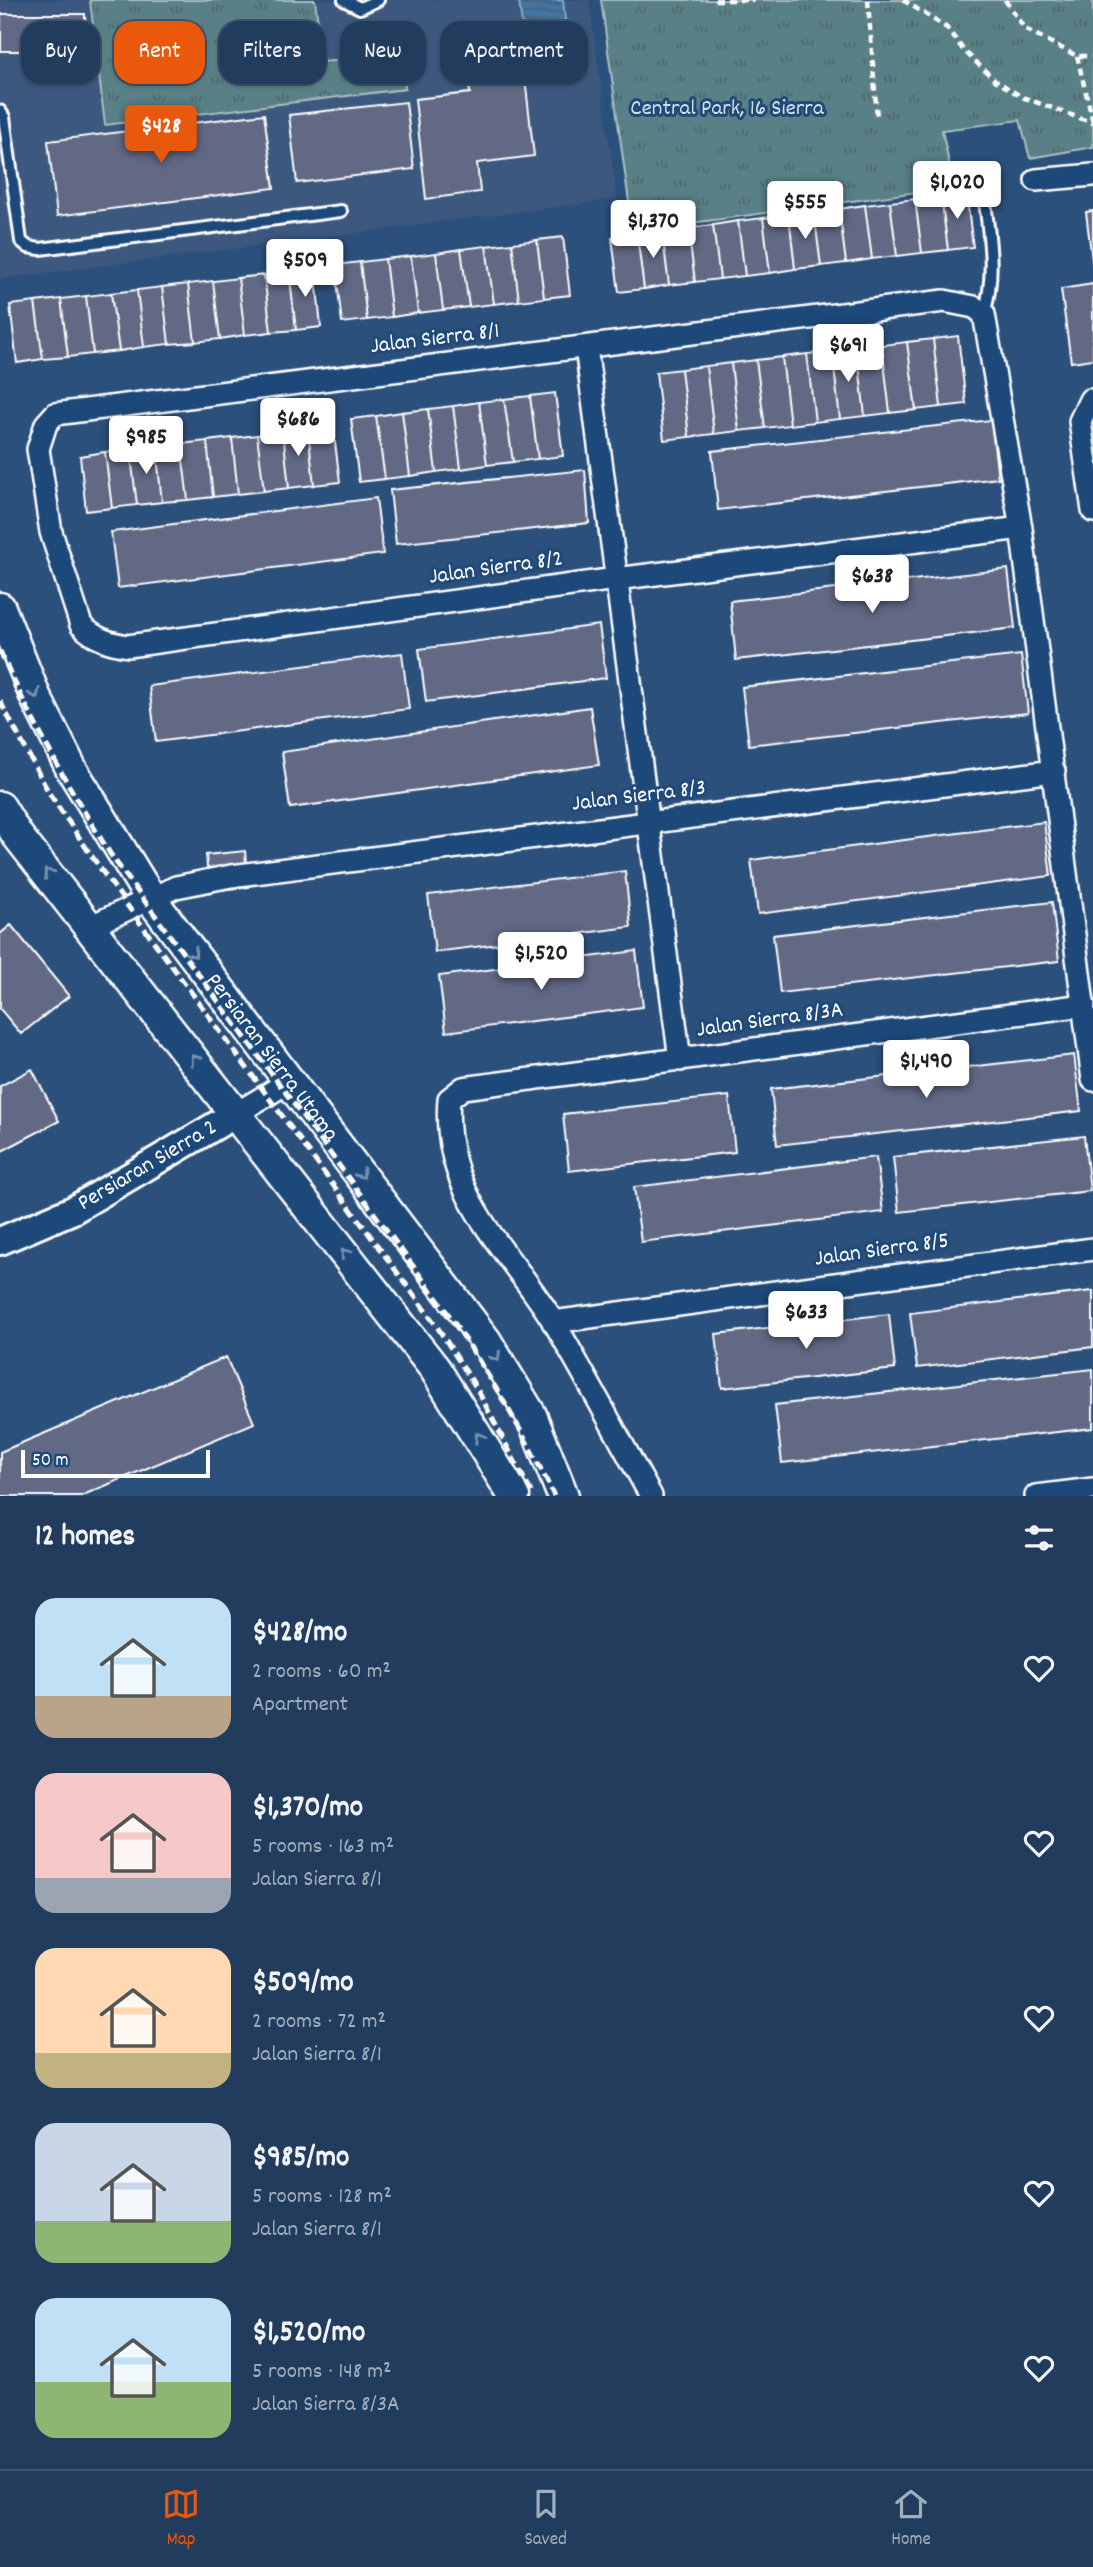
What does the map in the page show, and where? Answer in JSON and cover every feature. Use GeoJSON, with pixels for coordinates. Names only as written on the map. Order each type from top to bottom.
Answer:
{"type":"FeatureCollection","features":[{"type":"Feature","properties":{"kind":"main road","name":"Persiaran Sierra Utama"},"geometry":{"type":"LineString","coordinates":[[0,608],[35,696],[72,769],[151,899],[486,1341],[531,1415],[563,1496]]}},
{"type":"Feature","properties":{"kind":"main road"},"geometry":{"type":"LineString","coordinates":[[0,807],[17,835],[435,1369],[514,1496]]}},
{"type":"Feature","properties":{"kind":"street"},"geometry":{"type":"LineString","coordinates":[[1036,180],[1093,175]]}},
{"type":"Feature","properties":{"kind":"street","name":"Jalan Sierra 8/1"},"geometry":{"type":"LineString","coordinates":[[51,532],[38,449],[46,424],[55,414],[944,302],[974,307],[984,314]]}},
{"type":"Feature","properties":{"kind":"street"},"geometry":{"type":"LineString","coordinates":[[984,314],[1021,528],[1093,1080]]}},
{"type":"Feature","properties":{"kind":"street"},"geometry":{"type":"LineString","coordinates":[[586,347],[680,1060]]}},
{"type":"Feature","properties":{"kind":"street"},"geometry":{"type":"LineString","coordinates":[[1091,400],[1080,421],[1093,511]]}},
{"type":"Feature","properties":{"kind":"street","name":"Jalan Sierra 8/2"},"geometry":{"type":"LineString","coordinates":[[51,532],[82,625],[91,635],[108,643],[128,646],[616,579],[1021,528]]}},
{"type":"Feature","properties":{"kind":"street","name":"Jalan Sierra 8/3"},"geometry":{"type":"LineString","coordinates":[[90,926],[176,887],[231,876],[1054,771]]}},
{"type":"Feature","properties":{"kind":"street","name":"Jalan Sierra 8/3A"},"geometry":{"type":"LineString","coordinates":[[553,1322],[480,1221],[454,1163],[447,1119],[449,1099],[463,1088],[1084,1005]]}},
{"type":"Feature","properties":{"kind":"street","name":"Persiaran Sierra 2"},"geometry":{"type":"LineString","coordinates":[[0,1241],[73,1210],[290,1081]]}},
{"type":"Feature","properties":{"kind":"street","name":"Jalan Sierra 8/5"},"geometry":{"type":"LineString","coordinates":[[553,1322],[1093,1249]]}},
{"type":"Feature","properties":{"kind":"street"},"geometry":{"type":"LineString","coordinates":[[553,1322],[651,1496]]}},
{"type":"Feature","properties":{"kind":"street"},"geometry":{"type":"LineString","coordinates":[[1036,1496],[1093,1489]]}},
{"type":"Feature","properties":{"kind":"lane"},"geometry":{"type":"LineString","coordinates":[[344,0],[360,8],[378,0]]}},
{"type":"Feature","properties":{"kind":"lane"},"geometry":{"type":"LineString","coordinates":[[0,111],[4,117],[21,241],[28,247],[40,249],[341,211]]}},
{"type":"Feature","properties":{"kind":"lane"},"geometry":{"type":"LineString","coordinates":[[983,186],[993,265],[990,293],[984,314]]}},
{"type":"Feature","properties":{"kind":"path"},"geometry":{"type":"LineString","coordinates":[[715,0],[754,0]]}},
{"type":"Feature","properties":{"kind":"path"},"geometry":{"type":"LineString","coordinates":[[867,0],[877,118]]}},
{"type":"Feature","properties":{"kind":"path"},"geometry":{"type":"LineString","coordinates":[[903,0],[947,28],[964,51],[995,80],[1022,97],[1093,123],[1077,56]]}},
{"type":"Feature","properties":{"kind":"path"},"geometry":{"type":"LineString","coordinates":[[1005,0],[1025,29],[1077,56],[1093,57]]}},
{"type":"Feature","properties":{"kind":"shaded area"},"geometry":{"type":"Polygon","coordinates":[[[0,0],[589,0],[617,199],[0,279],[0,0]]]}},
{"type":"Feature","properties":{"kind":"shaded area"},"geometry":{"type":"Polygon","coordinates":[[[519,0],[563,0],[565,21],[521,21],[519,0]]]}},
{"type":"Feature","properties":{"kind":"green space"},"geometry":{"type":"Polygon","coordinates":[[[90,0],[315,0],[318,21],[219,21],[219,84],[326,84],[326,62],[340,60],[340,84],[405,84],[405,89],[105,125],[100,83],[100,21],[93,21],[90,0]]]}},
{"type":"Feature","properties":{"kind":"green space","name":"Central Park, 16 Sierra"},"geometry":{"type":"Polygon","coordinates":[[[601,0],[1093,0],[1093,147],[1030,158],[1020,120],[942,130],[954,187],[633,231],[601,0]]]}},
{"type":"Feature","properties":{"kind":"building"},"geometry":{"type":"Polygon","coordinates":[[[1,14],[85,14],[85,21],[21,21],[21,51],[1,51],[1,14]]]}},
{"type":"Feature","properties":{"kind":"building"},"geometry":{"type":"Polygon","coordinates":[[[469,84],[526,84],[534,156],[477,163],[480,192],[426,199],[415,99],[470,93],[469,84]]]}},
{"type":"Feature","properties":{"kind":"building"},"geometry":{"type":"Polygon","coordinates":[[[406,102],[414,169],[297,183],[289,115],[406,102]]]}},
{"type":"Feature","properties":{"kind":"building"},"geometry":{"type":"Polygon","coordinates":[[[264,114],[274,188],[57,216],[48,141],[264,114]]]}},
{"type":"Feature","properties":{"kind":"building"},"geometry":{"type":"Polygon","coordinates":[[[966,192],[973,247],[948,250],[941,195],[966,192]]]}},
{"type":"Feature","properties":{"kind":"building"},"geometry":{"type":"Polygon","coordinates":[[[941,195],[948,250],[922,253],[915,199],[941,195]]]}},
{"type":"Feature","properties":{"kind":"building"},"geometry":{"type":"Polygon","coordinates":[[[915,199],[922,253],[897,256],[890,202],[915,199]]]}},
{"type":"Feature","properties":{"kind":"building"},"geometry":{"type":"Polygon","coordinates":[[[890,202],[897,256],[872,259],[865,205],[890,202]]]}},
{"type":"Feature","properties":{"kind":"building"},"geometry":{"type":"Polygon","coordinates":[[[865,205],[872,259],[846,263],[839,209],[865,205]]]}},
{"type":"Feature","properties":{"kind":"building"},"geometry":{"type":"Polygon","coordinates":[[[839,209],[846,263],[821,266],[814,212],[839,209]]]}},
{"type":"Feature","properties":{"kind":"building"},"geometry":{"type":"Polygon","coordinates":[[[1093,211],[1093,268],[1086,212],[1093,211]]]}},
{"type":"Feature","properties":{"kind":"building"},"geometry":{"type":"Polygon","coordinates":[[[814,212],[821,266],[795,269],[789,215],[814,212]]]}},
{"type":"Feature","properties":{"kind":"building"},"geometry":{"type":"Polygon","coordinates":[[[789,215],[795,269],[770,273],[763,218],[789,215]]]}},
{"type":"Feature","properties":{"kind":"building"},"geometry":{"type":"Polygon","coordinates":[[[763,218],[770,273],[745,276],[738,221],[763,218]]]}},
{"type":"Feature","properties":{"kind":"building"},"geometry":{"type":"Polygon","coordinates":[[[738,221],[745,276],[720,279],[713,225],[738,221]]]}},
{"type":"Feature","properties":{"kind":"building"},"geometry":{"type":"Polygon","coordinates":[[[713,225],[720,279],[695,282],[688,228],[713,225]]]}},
{"type":"Feature","properties":{"kind":"building"},"geometry":{"type":"Polygon","coordinates":[[[688,228],[695,282],[669,285],[662,231],[688,228]]]}},
{"type":"Feature","properties":{"kind":"building"},"geometry":{"type":"Polygon","coordinates":[[[662,231],[669,285],[644,289],[637,235],[662,231]]]}},
{"type":"Feature","properties":{"kind":"building"},"geometry":{"type":"Polygon","coordinates":[[[637,235],[644,289],[619,292],[612,238],[637,235]]]}},
{"type":"Feature","properties":{"kind":"building"},"geometry":{"type":"Polygon","coordinates":[[[563,237],[570,295],[544,298],[537,240],[563,237]]]}},
{"type":"Feature","properties":{"kind":"building"},"geometry":{"type":"Polygon","coordinates":[[[537,240],[544,298],[519,301],[512,243],[537,240]]]}},
{"type":"Feature","properties":{"kind":"building"},"geometry":{"type":"Polygon","coordinates":[[[512,243],[519,301],[494,304],[486,246],[512,243]]]}},
{"type":"Feature","properties":{"kind":"building"},"geometry":{"type":"Polygon","coordinates":[[[486,246],[494,304],[469,307],[461,249],[486,246]]]}},
{"type":"Feature","properties":{"kind":"building"},"geometry":{"type":"Polygon","coordinates":[[[461,249],[469,307],[443,310],[436,253],[461,249]]]}},
{"type":"Feature","properties":{"kind":"building"},"geometry":{"type":"Polygon","coordinates":[[[436,253],[443,310],[418,313],[411,256],[436,253]]]}},
{"type":"Feature","properties":{"kind":"building"},"geometry":{"type":"Polygon","coordinates":[[[411,256],[418,313],[392,317],[385,259],[411,256]]]}},
{"type":"Feature","properties":{"kind":"building"},"geometry":{"type":"Polygon","coordinates":[[[385,259],[392,317],[367,320],[360,262],[385,259]]]}},
{"type":"Feature","properties":{"kind":"building"},"geometry":{"type":"Polygon","coordinates":[[[360,262],[367,320],[342,323],[335,265],[360,262]]]}},
{"type":"Feature","properties":{"kind":"building"},"geometry":{"type":"Polygon","coordinates":[[[315,268],[321,327],[296,330],[289,271],[315,268]]]}},
{"type":"Feature","properties":{"kind":"building"},"geometry":{"type":"Polygon","coordinates":[[[289,271],[296,330],[271,332],[264,275],[289,271]]]}},
{"type":"Feature","properties":{"kind":"building"},"geometry":{"type":"Polygon","coordinates":[[[264,275],[271,332],[245,335],[238,278],[264,275]]]}},
{"type":"Feature","properties":{"kind":"building"},"geometry":{"type":"Polygon","coordinates":[[[238,278],[245,335],[220,339],[213,281],[238,278]]]}},
{"type":"Feature","properties":{"kind":"building"},"geometry":{"type":"Polygon","coordinates":[[[213,281],[220,339],[195,342],[188,284],[213,281]]]}},
{"type":"Feature","properties":{"kind":"building"},"geometry":{"type":"Polygon","coordinates":[[[188,284],[195,342],[169,344],[162,287],[188,284]]]}},
{"type":"Feature","properties":{"kind":"building"},"geometry":{"type":"Polygon","coordinates":[[[1093,284],[1093,359],[1071,362],[1061,289],[1093,284]]]}},
{"type":"Feature","properties":{"kind":"building"},"geometry":{"type":"Polygon","coordinates":[[[162,287],[169,344],[144,347],[137,290],[162,287]]]}},
{"type":"Feature","properties":{"kind":"building"},"geometry":{"type":"Polygon","coordinates":[[[137,290],[144,347],[119,351],[111,293],[137,290]]]}},
{"type":"Feature","properties":{"kind":"building"},"geometry":{"type":"Polygon","coordinates":[[[111,293],[119,351],[93,354],[86,296],[111,293]]]}},
{"type":"Feature","properties":{"kind":"building"},"geometry":{"type":"Polygon","coordinates":[[[86,296],[93,354],[68,357],[61,299],[86,296]]]}},
{"type":"Feature","properties":{"kind":"building"},"geometry":{"type":"Polygon","coordinates":[[[61,299],[68,357],[43,359],[35,302],[61,299]]]}},
{"type":"Feature","properties":{"kind":"building"},"geometry":{"type":"Polygon","coordinates":[[[35,302],[43,359],[17,363],[10,305],[35,302]]]}},
{"type":"Feature","properties":{"kind":"building"},"geometry":{"type":"Polygon","coordinates":[[[958,336],[966,404],[941,407],[933,339],[958,336]]]}},
{"type":"Feature","properties":{"kind":"building"},"geometry":{"type":"Polygon","coordinates":[[[933,339],[941,407],[916,410],[907,342],[933,339]]]}},
{"type":"Feature","properties":{"kind":"building"},"geometry":{"type":"Polygon","coordinates":[[[907,342],[916,410],[890,413],[882,345],[907,342]]]}},
{"type":"Feature","properties":{"kind":"building"},"geometry":{"type":"Polygon","coordinates":[[[882,345],[890,413],[865,416],[857,348],[882,345]]]}},
{"type":"Feature","properties":{"kind":"building"},"geometry":{"type":"Polygon","coordinates":[[[857,348],[865,416],[840,419],[832,351],[857,348]]]}},
{"type":"Feature","properties":{"kind":"building"},"geometry":{"type":"Polygon","coordinates":[[[832,351],[840,419],[815,422],[807,354],[832,351]]]}},
{"type":"Feature","properties":{"kind":"building"},"geometry":{"type":"Polygon","coordinates":[[[807,354],[815,422],[790,425],[782,357],[807,354]]]}},
{"type":"Feature","properties":{"kind":"building"},"geometry":{"type":"Polygon","coordinates":[[[782,357],[790,425],[765,428],[756,360],[782,357]]]}},
{"type":"Feature","properties":{"kind":"building"},"geometry":{"type":"Polygon","coordinates":[[[756,360],[765,428],[739,431],[731,363],[756,360]]]}},
{"type":"Feature","properties":{"kind":"building"},"geometry":{"type":"Polygon","coordinates":[[[731,363],[739,431],[714,434],[706,366],[731,363]]]}},
{"type":"Feature","properties":{"kind":"building"},"geometry":{"type":"Polygon","coordinates":[[[706,366],[714,434],[689,437],[681,369],[706,366]]]}},
{"type":"Feature","properties":{"kind":"building"},"geometry":{"type":"Polygon","coordinates":[[[681,369],[689,437],[664,440],[656,372],[681,369]]]}},
{"type":"Feature","properties":{"kind":"building"},"geometry":{"type":"Polygon","coordinates":[[[555,393],[563,456],[538,459],[530,396],[555,393]]]}},
{"type":"Feature","properties":{"kind":"building"},"geometry":{"type":"Polygon","coordinates":[[[530,396],[538,459],[513,462],[504,399],[530,396]]]}},
{"type":"Feature","properties":{"kind":"building"},"geometry":{"type":"Polygon","coordinates":[[[504,399],[513,462],[487,465],[479,402],[504,399]]]}},
{"type":"Feature","properties":{"kind":"building"},"geometry":{"type":"Polygon","coordinates":[[[479,402],[487,465],[461,469],[453,406],[479,402]]]}},
{"type":"Feature","properties":{"kind":"building"},"geometry":{"type":"Polygon","coordinates":[[[453,406],[461,469],[436,472],[428,409],[453,406]]]}},
{"type":"Feature","properties":{"kind":"building"},"geometry":{"type":"Polygon","coordinates":[[[428,409],[436,472],[410,476],[402,412],[428,409]]]}},
{"type":"Feature","properties":{"kind":"building"},"geometry":{"type":"Polygon","coordinates":[[[402,412],[410,476],[385,479],[376,416],[402,412]]]}},
{"type":"Feature","properties":{"kind":"building"},"geometry":{"type":"Polygon","coordinates":[[[376,416],[385,479],[359,482],[351,419],[376,416]]]}},
{"type":"Feature","properties":{"kind":"building"},"geometry":{"type":"Polygon","coordinates":[[[991,420],[998,478],[718,510],[712,451],[991,420]]]}},
{"type":"Feature","properties":{"kind":"building"},"geometry":{"type":"Polygon","coordinates":[[[333,427],[340,482],[314,485],[308,429],[333,427]]]}},
{"type":"Feature","properties":{"kind":"building"},"geometry":{"type":"Polygon","coordinates":[[[308,429],[314,485],[289,488],[283,432],[308,429]]]}},
{"type":"Feature","properties":{"kind":"building"},"geometry":{"type":"Polygon","coordinates":[[[283,432],[289,488],[264,491],[257,435],[283,432]]]}},
{"type":"Feature","properties":{"kind":"building"},"geometry":{"type":"Polygon","coordinates":[[[257,435],[264,491],[238,494],[232,438],[257,435]]]}},
{"type":"Feature","properties":{"kind":"building"},"geometry":{"type":"Polygon","coordinates":[[[232,438],[238,494],[213,497],[207,441],[232,438]]]}},
{"type":"Feature","properties":{"kind":"building"},"geometry":{"type":"Polygon","coordinates":[[[207,441],[213,497],[188,500],[181,444],[207,441]]]}},
{"type":"Feature","properties":{"kind":"building"},"geometry":{"type":"Polygon","coordinates":[[[181,444],[188,500],[162,502],[156,447],[181,444]]]}},
{"type":"Feature","properties":{"kind":"building"},"geometry":{"type":"Polygon","coordinates":[[[156,447],[162,502],[137,505],[130,449],[156,447]]]}},
{"type":"Feature","properties":{"kind":"building"},"geometry":{"type":"Polygon","coordinates":[[[130,449],[137,505],[112,508],[105,452],[130,449]]]}},
{"type":"Feature","properties":{"kind":"building"},"geometry":{"type":"Polygon","coordinates":[[[105,452],[112,508],[86,511],[80,456],[105,452]]]}},
{"type":"Feature","properties":{"kind":"building"},"geometry":{"type":"Polygon","coordinates":[[[585,470],[589,523],[396,544],[390,490],[585,470]]]}},
{"type":"Feature","properties":{"kind":"building"},"geometry":{"type":"Polygon","coordinates":[[[376,498],[383,554],[118,588],[111,532],[376,498]]]}},
{"type":"Feature","properties":{"kind":"building"},"geometry":{"type":"Polygon","coordinates":[[[1008,569],[1015,628],[736,660],[730,601],[1008,569]]]}},
{"type":"Feature","properties":{"kind":"building"},"geometry":{"type":"Polygon","coordinates":[[[599,625],[606,678],[426,702],[419,649],[599,625]]]}},
{"type":"Feature","properties":{"kind":"building"},"geometry":{"type":"Polygon","coordinates":[[[402,653],[409,709],[156,742],[149,686],[402,653]]]}},
{"type":"Feature","properties":{"kind":"building"},"geometry":{"type":"Polygon","coordinates":[[[1021,655],[1028,713],[749,745],[742,687],[1021,655]]]}},
{"type":"Feature","properties":{"kind":"building"},"geometry":{"type":"Polygon","coordinates":[[[590,707],[599,765],[290,808],[282,752],[590,707]]]}},
{"type":"Feature","properties":{"kind":"building"},"geometry":{"type":"Polygon","coordinates":[[[1044,822],[1051,876],[758,914],[751,860],[1044,822]]]}},
{"type":"Feature","properties":{"kind":"building"},"geometry":{"type":"Polygon","coordinates":[[[245,851],[248,887],[209,891],[206,855],[245,851]]]}},
{"type":"Feature","properties":{"kind":"building"},"geometry":{"type":"Polygon","coordinates":[[[625,871],[631,927],[435,952],[428,895],[625,871]]]}},
{"type":"Feature","properties":{"kind":"building"},"geometry":{"type":"Polygon","coordinates":[[[1052,902],[1059,961],[780,993],[773,935],[1052,902]]]}},
{"type":"Feature","properties":{"kind":"building"},"geometry":{"type":"Polygon","coordinates":[[[11,925],[69,996],[21,1034],[0,1009],[0,934],[11,925]]]}},
{"type":"Feature","properties":{"kind":"building"},"geometry":{"type":"Polygon","coordinates":[[[636,951],[643,1007],[446,1032],[439,976],[636,951]]]}},
{"type":"Feature","properties":{"kind":"building"},"geometry":{"type":"Polygon","coordinates":[[[1074,1055],[1081,1111],[777,1145],[771,1089],[1074,1055]]]}},
{"type":"Feature","properties":{"kind":"building"},"geometry":{"type":"Polygon","coordinates":[[[32,1069],[59,1121],[0,1152],[0,1086],[32,1069]]]}},
{"type":"Feature","properties":{"kind":"building"},"geometry":{"type":"Polygon","coordinates":[[[729,1096],[735,1152],[569,1171],[563,1114],[729,1096]]]}},
{"type":"Feature","properties":{"kind":"building"},"geometry":{"type":"Polygon","coordinates":[[[1084,1136],[1090,1191],[899,1212],[893,1157],[1084,1136]]]}},
{"type":"Feature","properties":{"kind":"building"},"geometry":{"type":"Polygon","coordinates":[[[876,1157],[883,1212],[641,1242],[634,1187],[876,1157]]]}},
{"type":"Feature","properties":{"kind":"building"},"geometry":{"type":"Polygon","coordinates":[[[1093,1291],[1093,1347],[917,1368],[910,1313],[1093,1291]]]}},
{"type":"Feature","properties":{"kind":"building"},"geometry":{"type":"Polygon","coordinates":[[[889,1314],[895,1369],[722,1388],[716,1334],[889,1314]]]}},
{"type":"Feature","properties":{"kind":"building"},"geometry":{"type":"Polygon","coordinates":[[[226,1357],[254,1423],[81,1496],[0,1496],[0,1452],[226,1357]]]}},
{"type":"Feature","properties":{"kind":"building"},"geometry":{"type":"Polygon","coordinates":[[[1093,1369],[1093,1428],[782,1463],[775,1405],[1093,1369]]]}},
{"type":"Feature","properties":{"kind":"railway"},"geometry":{"type":"LineString","coordinates":[[0,651],[53,757],[113,858],[449,1315],[505,1403],[554,1496]]}},
{"type":"Feature","properties":{"kind":"railway"},"geometry":{"type":"LineString","coordinates":[[0,701],[49,793],[102,871],[436,1325],[477,1389],[533,1496]]}}]}
